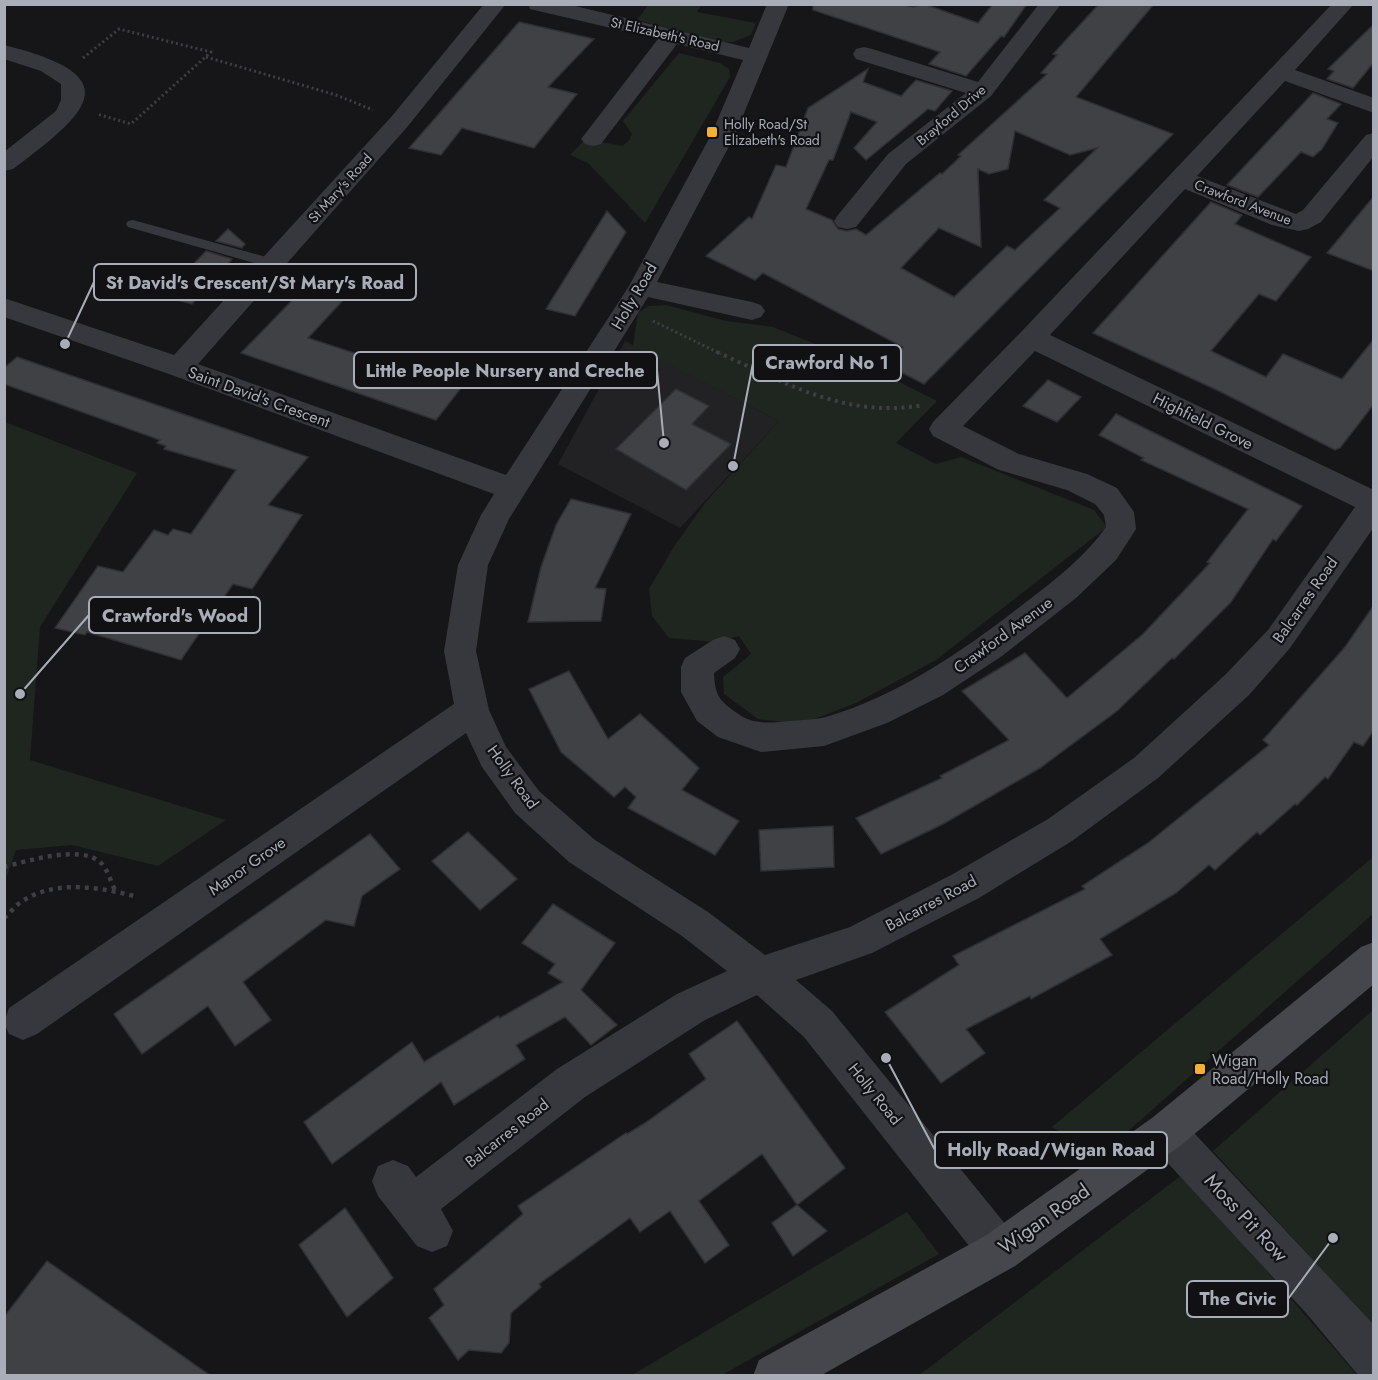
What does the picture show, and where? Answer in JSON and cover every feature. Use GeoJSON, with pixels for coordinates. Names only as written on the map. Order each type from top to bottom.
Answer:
{"type":"FeatureCollection","features":[{"type":"Feature","properties":{"kind":"main road","name":"Wigan Road"},"geometry":{"type":"LineString","coordinates":[[775,1376],[1000,1251],[1166,1132],[1374,960]]}},
{"type":"Feature","properties":{"kind":"street","name":"St Mary's Road"},"geometry":{"type":"LineString","coordinates":[[179,368],[400,121],[496,4]]}},
{"type":"Feature","properties":{"kind":"street","name":"St Elizabeth's Road"},"geometry":{"type":"LineString","coordinates":[[538,4],[756,56]]}},
{"type":"Feature","properties":{"kind":"street","name":"Holly Road"},"geometry":{"type":"LineString","coordinates":[[778,4],[723,135],[635,298],[496,515],[473,566],[460,651],[472,710],[494,757],[527,802],[582,851],[695,924],[761,974],[818,1024],[1000,1251]]}},
{"type":"Feature","properties":{"kind":"street","name":"Brayford Drive"},"geometry":{"type":"LineString","coordinates":[[847,221],[897,159],[984,91],[1051,4]]}},
{"type":"Feature","properties":{"kind":"street","name":"Crawford Avenue"},"geometry":{"type":"LineString","coordinates":[[723,650],[688,658],[698,692],[709,711],[730,727],[761,738],[824,732],[875,713],[930,685],[991,647],[1065,589],[1105,552],[1121,530],[1119,512],[1106,496],[1077,482],[935,437],[1032,338],[1344,4]]}},
{"type":"Feature","properties":{"kind":"street"},"geometry":{"type":"LineString","coordinates":[[593,139],[671,36]]}},
{"type":"Feature","properties":{"kind":"street"},"geometry":{"type":"LineString","coordinates":[[4,52],[43,62],[63,74],[72,82],[73,97],[69,110],[46,132],[4,164]]}},
{"type":"Feature","properties":{"kind":"street"},"geometry":{"type":"LineString","coordinates":[[864,54],[984,91]]}},
{"type":"Feature","properties":{"kind":"street"},"geometry":{"type":"LineString","coordinates":[[1281,72],[1374,106]]}},
{"type":"Feature","properties":{"kind":"street","name":"Crawford Avenue"},"geometry":{"type":"LineString","coordinates":[[1183,178],[1281,219],[1299,223],[1312,216],[1374,140]]}},
{"type":"Feature","properties":{"kind":"street"},"geometry":{"type":"LineString","coordinates":[[635,298],[753,310]]}},
{"type":"Feature","properties":{"kind":"street","name":"Saint David's Crescent"},"geometry":{"type":"LineString","coordinates":[[4,307],[512,489]]}},
{"type":"Feature","properties":{"kind":"street","name":"Highfield Grove"},"geometry":{"type":"LineString","coordinates":[[1032,338],[1373,503]]}},
{"type":"Feature","properties":{"kind":"street","name":"Balcarres Road"},"geometry":{"type":"LineString","coordinates":[[412,1206],[571,1083],[691,1007],[761,974],[859,941],[966,886],[1060,830],[1146,768],[1237,685],[1279,639],[1373,503]]}},
{"type":"Feature","properties":{"kind":"street","name":"Manor Grove"},"geometry":{"type":"LineString","coordinates":[[23,1021],[472,710]]}},
{"type":"Feature","properties":{"kind":"street","name":"Moss Pit Row"},"geometry":{"type":"LineString","coordinates":[[1166,1132],[1321,1298],[1374,1359]]}},
{"type":"Feature","properties":{"kind":"lane"},"geometry":{"type":"LineString","coordinates":[[133,224],[272,263]]}},
{"type":"Feature","properties":{"kind":"path"},"geometry":{"type":"LineString","coordinates":[[63,74],[119,29],[211,52],[131,124],[70,106]]}},
{"type":"Feature","properties":{"kind":"path"},"geometry":{"type":"LineString","coordinates":[[205,57],[336,95],[400,121]]}},
{"type":"Feature","properties":{"kind":"path"},"geometry":{"type":"LineString","coordinates":[[635,298],[680,336],[801,390],[849,406],[890,410],[937,401],[969,403]]}},
{"type":"Feature","properties":{"kind":"path"},"geometry":{"type":"LineString","coordinates":[[5,867],[34,859],[65,855],[90,856],[102,863],[116,892]]}},
{"type":"Feature","properties":{"kind":"path"},"geometry":{"type":"LineString","coordinates":[[4,918],[21,902],[44,890],[68,887],[138,896],[162,925]]}},
{"type":"Feature","properties":{"kind":"shaded area"},"geometry":{"type":"Polygon","coordinates":[[[702,4],[697,12],[756,23],[751,35],[733,42],[720,42],[637,20],[648,5],[702,4]]]}},
{"type":"Feature","properties":{"kind":"shaded area"},"geometry":{"type":"Polygon","coordinates":[[[679,53],[720,63],[729,69],[730,77],[645,223],[588,163],[570,155],[583,142],[622,146],[629,141],[632,134],[623,121],[679,53]]]}},
{"type":"Feature","properties":{"kind":"shaded area"},"geometry":{"type":"Polygon","coordinates":[[[666,305],[726,321],[773,327],[855,360],[937,401],[896,443],[936,464],[961,457],[1094,510],[1107,527],[936,660],[856,703],[802,724],[758,719],[724,694],[723,677],[751,654],[739,636],[715,642],[669,638],[652,616],[649,589],[673,548],[705,503],[779,421],[633,346],[638,313],[648,306],[666,305]]]}},
{"type":"Feature","properties":{"kind":"shaded area"},"geometry":{"type":"Polygon","coordinates":[[[625,341],[779,421],[680,528],[558,464],[625,341]]]}},
{"type":"Feature","properties":{"kind":"shaded area"},"geometry":{"type":"Polygon","coordinates":[[[5,422],[137,473],[40,627],[30,760],[226,820],[158,866],[72,845],[16,850],[5,881],[5,422]]]}},
{"type":"Feature","properties":{"kind":"shaded area"},"geometry":{"type":"Polygon","coordinates":[[[1373,857],[1373,914],[1099,1157],[1052,1127],[1373,857]]]}},
{"type":"Feature","properties":{"kind":"shaded area"},"geometry":{"type":"Polygon","coordinates":[[[1373,1010],[1373,1325],[1213,1151],[1373,1010]]]}},
{"type":"Feature","properties":{"kind":"shaded area"},"geometry":{"type":"Polygon","coordinates":[[[1183,1174],[1357,1375],[918,1376],[1183,1174]]]}},
{"type":"Feature","properties":{"kind":"shaded area"},"geometry":{"type":"Polygon","coordinates":[[[907,1212],[939,1254],[722,1375],[632,1375],[907,1212]]]}},
{"type":"Feature","properties":{"kind":"building"},"geometry":{"type":"Polygon","coordinates":[[[813,4],[901,4],[913,7],[924,4],[978,23],[993,4],[1027,4],[1004,37],[1001,36],[966,76],[929,64],[940,52],[813,10],[813,4]]]}},
{"type":"Feature","properties":{"kind":"building"},"geometry":{"type":"Polygon","coordinates":[[[1099,4],[1154,4],[1076,97],[1173,134],[924,384],[895,369],[901,364],[889,358],[903,347],[763,273],[755,280],[706,256],[749,217],[752,219],[776,165],[786,167],[808,108],[868,69],[863,82],[901,96],[916,80],[952,91],[935,111],[928,109],[866,160],[854,148],[877,122],[851,112],[833,160],[829,160],[806,209],[832,220],[838,229],[847,231],[856,229],[866,235],[940,173],[942,174],[961,156],[958,155],[1047,74],[1041,73],[1057,55],[1053,54],[1099,4]],[[1015,131],[1008,169],[989,174],[978,169],[981,247],[939,228],[901,268],[954,297],[1007,246],[1015,250],[1060,208],[1044,200],[1097,148],[1070,155],[1015,131]]]}},
{"type":"Feature","properties":{"kind":"building"},"geometry":{"type":"Polygon","coordinates":[[[519,22],[594,39],[548,87],[577,94],[534,148],[462,128],[441,155],[409,148],[519,22]]]}},
{"type":"Feature","properties":{"kind":"building"},"geometry":{"type":"Polygon","coordinates":[[[1374,24],[1374,62],[1353,88],[1327,79],[1334,71],[1328,69],[1374,24]]]}},
{"type":"Feature","properties":{"kind":"building"},"geometry":{"type":"Polygon","coordinates":[[[1313,93],[1341,104],[1327,119],[1338,123],[1322,149],[1313,157],[1301,152],[1258,197],[1227,185],[1313,93]]]}},
{"type":"Feature","properties":{"kind":"building"},"geometry":{"type":"Polygon","coordinates":[[[1374,196],[1374,271],[1327,253],[1374,196]]]}},
{"type":"Feature","properties":{"kind":"building"},"geometry":{"type":"Polygon","coordinates":[[[1211,202],[1242,215],[1235,224],[1311,257],[1276,301],[1259,294],[1211,351],[1266,377],[1283,354],[1342,379],[1374,339],[1374,404],[1340,448],[1335,450],[1219,391],[1093,333],[1211,202]]]}},
{"type":"Feature","properties":{"kind":"building"},"geometry":{"type":"Polygon","coordinates":[[[607,211],[626,232],[575,316],[546,309],[607,211]]]}},
{"type":"Feature","properties":{"kind":"building"},"geometry":{"type":"Polygon","coordinates":[[[228,229],[245,244],[242,248],[216,241],[228,229]]]}},
{"type":"Feature","properties":{"kind":"building"},"geometry":{"type":"Polygon","coordinates":[[[206,251],[232,259],[192,304],[163,296],[206,251]]]}},
{"type":"Feature","properties":{"kind":"building"},"geometry":{"type":"Polygon","coordinates":[[[308,284],[346,297],[308,338],[461,388],[436,420],[241,353],[308,284]]]}},
{"type":"Feature","properties":{"kind":"building"},"geometry":{"type":"Polygon","coordinates":[[[17,357],[308,457],[268,505],[302,515],[252,589],[233,584],[181,660],[87,632],[85,635],[55,628],[98,566],[123,572],[154,530],[168,535],[173,529],[191,534],[236,470],[164,449],[166,446],[157,443],[160,440],[4,384],[4,368],[17,357]]]}},
{"type":"Feature","properties":{"kind":"building"},"geometry":{"type":"Polygon","coordinates":[[[1048,380],[1081,397],[1057,422],[1023,406],[1048,380]]]}},
{"type":"Feature","properties":{"kind":"building"},"geometry":{"type":"Polygon","coordinates":[[[676,389],[709,406],[692,424],[731,444],[686,490],[616,449],[676,389]]]}},
{"type":"Feature","properties":{"kind":"building"},"geometry":{"type":"Polygon","coordinates":[[[1116,414],[1302,506],[1276,541],[1273,539],[1231,602],[1174,659],[1172,658],[1117,711],[1040,768],[943,824],[881,854],[856,818],[942,778],[940,776],[1009,740],[962,691],[1025,653],[1067,698],[1143,634],[1210,563],[1207,562],[1248,509],[1141,460],[1144,458],[1099,435],[1116,414]]]}},
{"type":"Feature","properties":{"kind":"building"},"geometry":{"type":"Polygon","coordinates":[[[571,499],[631,514],[595,588],[606,589],[601,621],[528,622],[541,567],[556,525],[571,499]]]}},
{"type":"Feature","properties":{"kind":"building"},"geometry":{"type":"Polygon","coordinates":[[[1374,605],[1374,730],[1363,746],[1354,742],[1328,779],[1325,777],[1297,805],[1295,804],[1260,835],[1257,832],[1215,870],[1209,865],[1176,893],[1100,939],[1112,955],[1031,999],[1030,996],[966,1029],[985,1053],[941,1083],[885,1012],[959,965],[953,956],[1085,889],[1082,886],[1148,843],[1269,745],[1263,740],[1345,647],[1374,605]]]}},
{"type":"Feature","properties":{"kind":"building"},"geometry":{"type":"Polygon","coordinates":[[[569,671],[608,739],[640,714],[699,768],[682,790],[739,821],[715,855],[628,808],[636,797],[625,787],[614,797],[561,752],[529,689],[569,671]]]}},
{"type":"Feature","properties":{"kind":"building"},"geometry":{"type":"Polygon","coordinates":[[[833,826],[834,867],[761,871],[759,830],[833,826]]]}},
{"type":"Feature","properties":{"kind":"building"},"geometry":{"type":"Polygon","coordinates":[[[468,832],[517,879],[480,910],[432,861],[468,832]]]}},
{"type":"Feature","properties":{"kind":"building"},"geometry":{"type":"Polygon","coordinates":[[[370,834],[400,869],[362,896],[354,926],[326,920],[243,982],[271,1020],[235,1046],[208,1006],[142,1054],[114,1014],[370,834]]]}},
{"type":"Feature","properties":{"kind":"building"},"geometry":{"type":"Polygon","coordinates":[[[553,904],[615,943],[581,990],[617,1025],[591,1045],[565,1017],[516,1045],[525,1059],[454,1105],[441,1082],[332,1164],[304,1122],[412,1042],[424,1062],[498,1016],[500,1018],[563,982],[548,973],[555,964],[522,943],[553,904]]]}},
{"type":"Feature","properties":{"kind":"building"},"geometry":{"type":"Polygon","coordinates":[[[737,1021],[845,1168],[797,1205],[762,1154],[699,1201],[729,1245],[705,1263],[670,1211],[640,1232],[630,1218],[539,1284],[541,1287],[511,1313],[509,1343],[501,1353],[469,1350],[458,1360],[429,1318],[444,1305],[434,1289],[523,1214],[518,1206],[626,1133],[645,1123],[706,1079],[689,1054],[737,1021]]]}},
{"type":"Feature","properties":{"kind":"building"},"geometry":{"type":"Polygon","coordinates":[[[797,1205],[827,1231],[793,1256],[772,1223],[797,1205]]]}},
{"type":"Feature","properties":{"kind":"building"},"geometry":{"type":"Polygon","coordinates":[[[345,1208],[393,1278],[347,1317],[299,1245],[345,1208]]]}},
{"type":"Feature","properties":{"kind":"building"},"geometry":{"type":"Polygon","coordinates":[[[47,1261],[211,1376],[4,1376],[4,1317],[47,1261]]]}},
{"type":"Feature","properties":{"kind":"place","name":"Holly Road/St Elizabeth's Road"},"geometry":{"type":"Point","coordinates":[712,132]}},
{"type":"Feature","properties":{"kind":"place","name":"St David's Crescent/St Mary's Road"},"geometry":{"type":"Point","coordinates":[65,344]}},
{"type":"Feature","properties":{"kind":"place","name":"Little People Nursery and Creche"},"geometry":{"type":"Point","coordinates":[664,443]}},
{"type":"Feature","properties":{"kind":"place","name":"Crawford No 1"},"geometry":{"type":"Point","coordinates":[733,466]}},
{"type":"Feature","properties":{"kind":"place","name":"Crawford's Wood"},"geometry":{"type":"Point","coordinates":[20,694]}},
{"type":"Feature","properties":{"kind":"place","name":"Holly Road/Wigan Road"},"geometry":{"type":"Point","coordinates":[886,1058]}},
{"type":"Feature","properties":{"kind":"place","name":"Wigan Road/Holly Road"},"geometry":{"type":"Point","coordinates":[1200,1069]}},
{"type":"Feature","properties":{"kind":"place","name":"The Civic"},"geometry":{"type":"Point","coordinates":[1333,1238]}}]}
